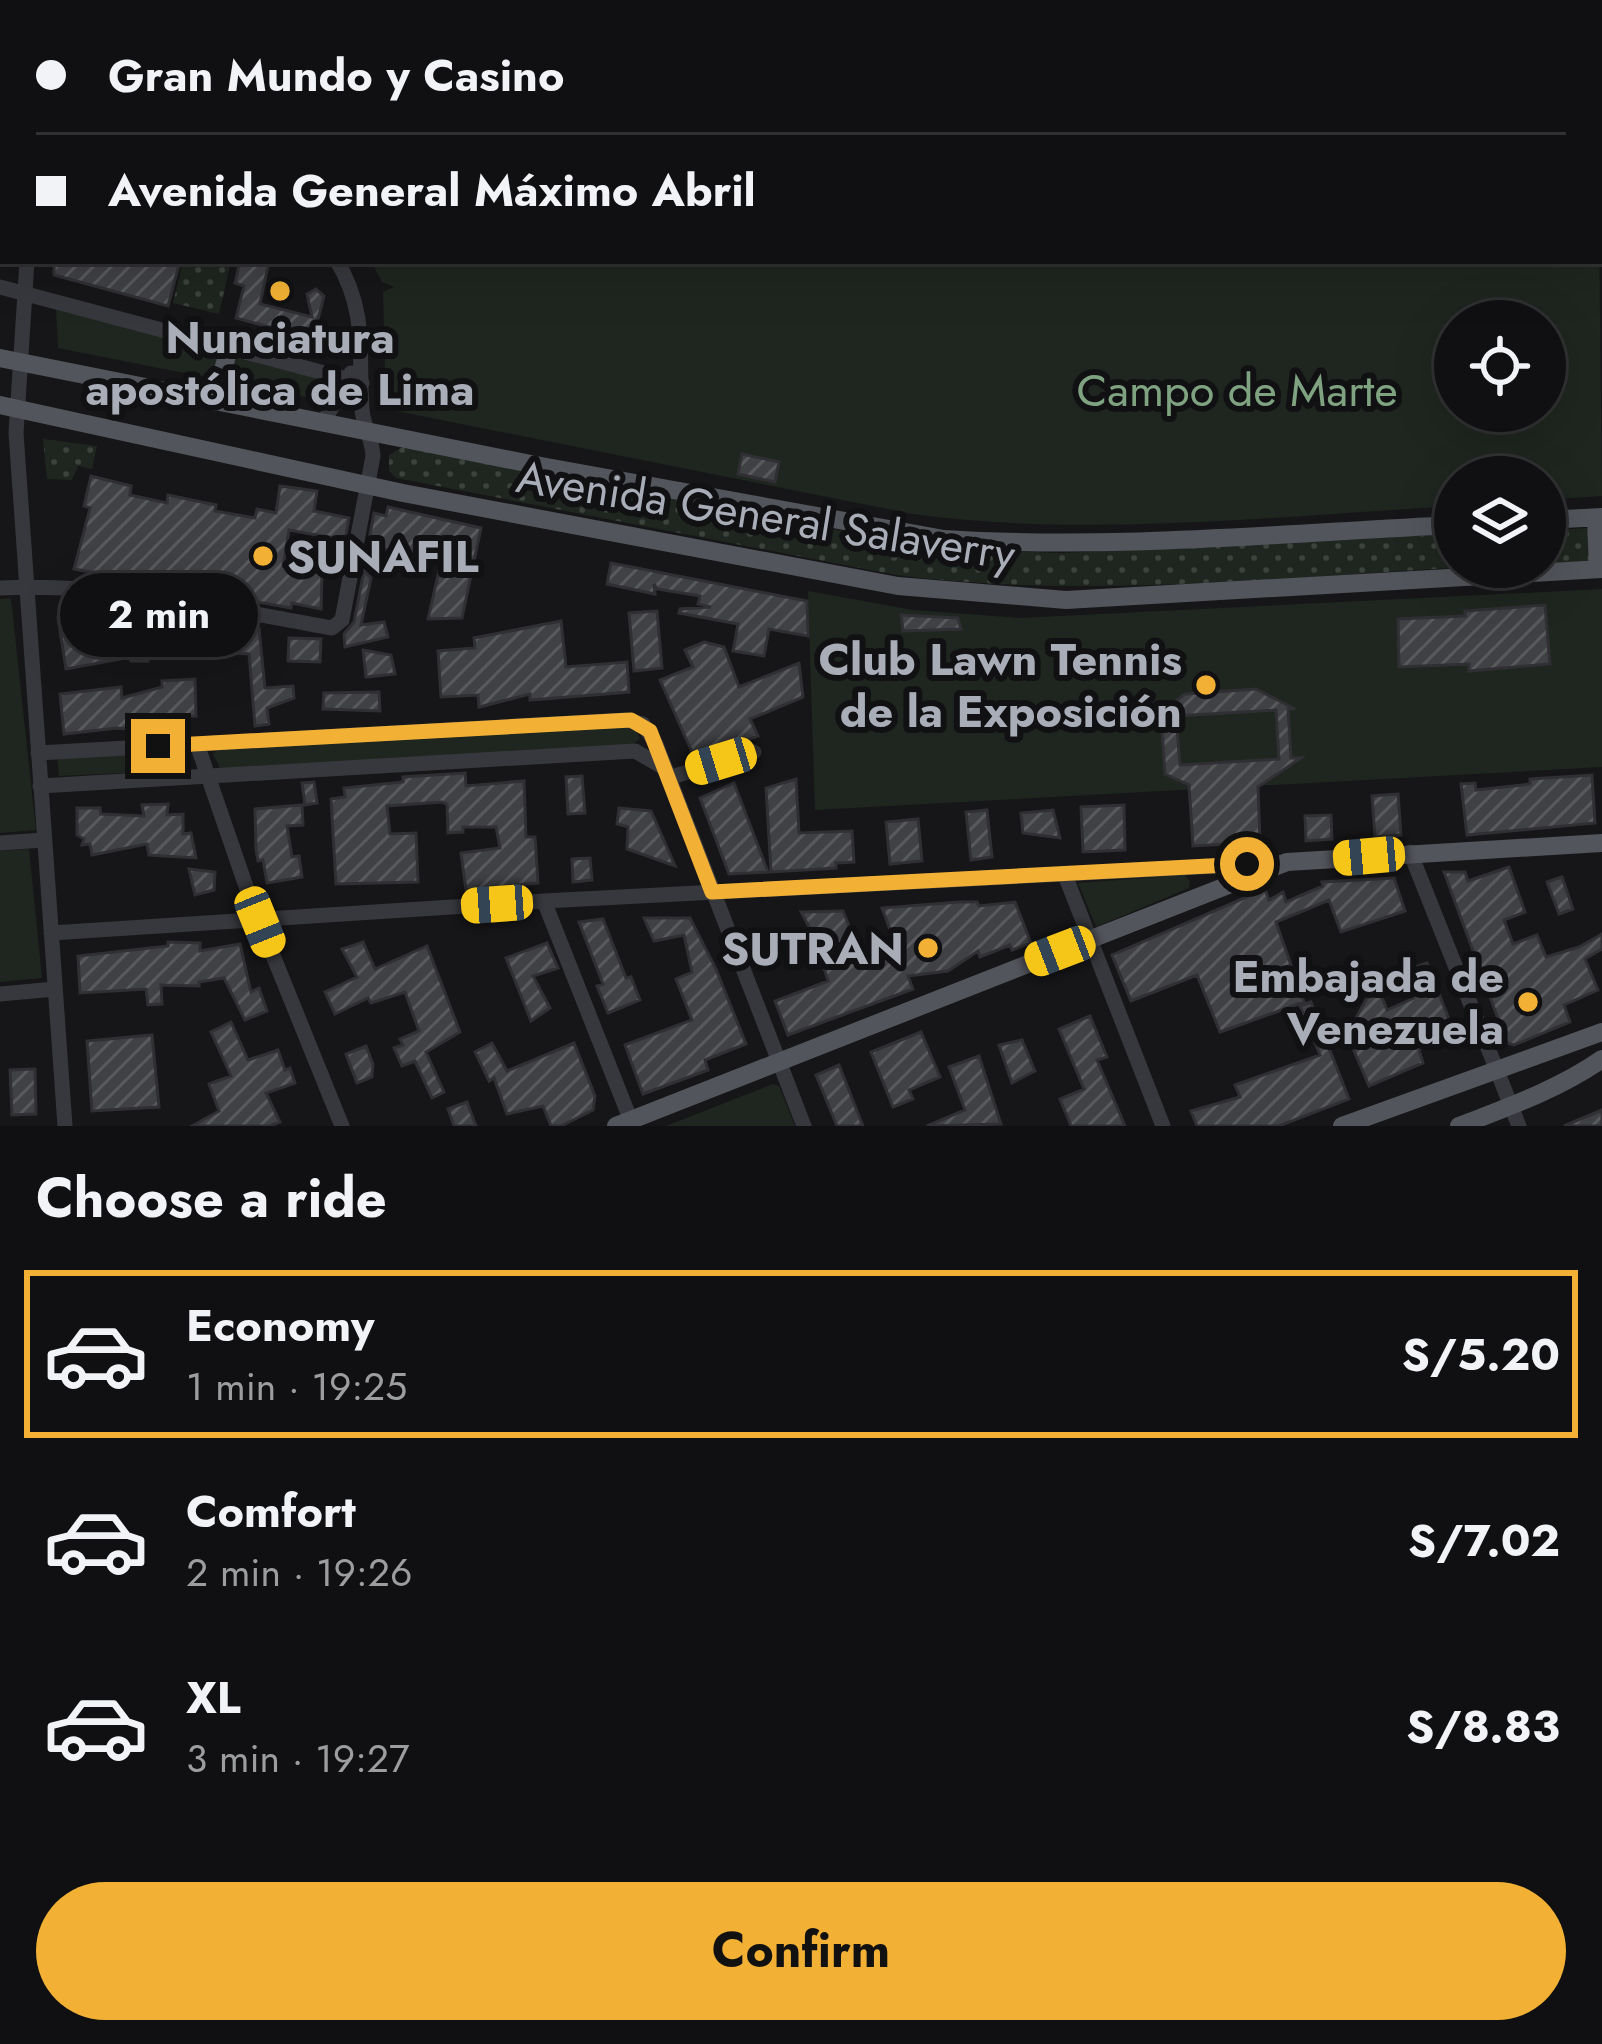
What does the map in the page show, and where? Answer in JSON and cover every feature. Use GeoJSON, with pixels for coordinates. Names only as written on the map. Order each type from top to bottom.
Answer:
{"type":"FeatureCollection","features":[{"type":"Feature","properties":{"kind":"main road"},"geometry":{"type":"LineString","coordinates":[[214,402],[230,345]]}},
{"type":"Feature","properties":{"kind":"main road","name":"Avenida General Salaverry"},"geometry":{"type":"LineString","coordinates":[[0,358],[944,539],[1187,538],[1434,526]]}},
{"type":"Feature","properties":{"kind":"main road","name":"Avenida General Salaverry"},"geometry":{"type":"LineString","coordinates":[[9,407],[370,486],[898,586],[992,597],[1066,600],[1600,569]]}},
{"type":"Feature","properties":{"kind":"main road"},"geometry":{"type":"LineString","coordinates":[[1566,519],[1599,517],[1600,569]]}},
{"type":"Feature","properties":{"kind":"main road"},"geometry":{"type":"LineString","coordinates":[[627,1124],[1287,862],[1602,843]]}},
{"type":"Feature","properties":{"kind":"main road"},"geometry":{"type":"LineString","coordinates":[[1342,1126],[1602,1030]]}},
{"type":"Feature","properties":{"kind":"main road"},"geometry":{"type":"LineString","coordinates":[[1459,1126],[1592,1071],[1602,1059]]}},
{"type":"Feature","properties":{"kind":"street"},"geometry":{"type":"LineString","coordinates":[[27,264],[21,362],[9,407],[65,1126]]}},
{"type":"Feature","properties":{"kind":"street"},"geometry":{"type":"LineString","coordinates":[[0,588],[26,586],[173,600],[332,628],[342,620],[370,486],[372,438],[364,430],[356,381],[361,335],[356,298],[339,264]]}},
{"type":"Feature","properties":{"kind":"street"},"geometry":{"type":"LineString","coordinates":[[0,287],[356,381]]}},
{"type":"Feature","properties":{"kind":"street"},"geometry":{"type":"LineString","coordinates":[[323,423],[356,381]]}},
{"type":"Feature","properties":{"kind":"street"},"geometry":{"type":"LineString","coordinates":[[38,752],[631,720],[650,731],[804,1126]]}},
{"type":"Feature","properties":{"kind":"street"},"geometry":{"type":"LineString","coordinates":[[631,720],[639,731],[635,751]]}},
{"type":"Feature","properties":{"kind":"street"},"geometry":{"type":"LineString","coordinates":[[197,744],[260,922],[342,1126]]}},
{"type":"Feature","properties":{"kind":"street"},"geometry":{"type":"LineString","coordinates":[[40,786],[635,751],[666,773],[754,752]]}},
{"type":"Feature","properties":{"kind":"street"},"geometry":{"type":"LineString","coordinates":[[0,843],[44,840]]}},
{"type":"Feature","properties":{"kind":"street"},"geometry":{"type":"LineString","coordinates":[[1410,852],[1519,1126]]}},
{"type":"Feature","properties":{"kind":"street"},"geometry":{"type":"LineString","coordinates":[[51,933],[544,901],[1287,862]]}},
{"type":"Feature","properties":{"kind":"street"},"geometry":{"type":"LineString","coordinates":[[1065,875],[1163,1126]]}},
{"type":"Feature","properties":{"kind":"street"},"geometry":{"type":"LineString","coordinates":[[544,901],[627,1124]]}},
{"type":"Feature","properties":{"kind":"street"},"geometry":{"type":"LineString","coordinates":[[0,994],[56,989]]}},
{"type":"Feature","properties":{"kind":"green space"},"geometry":{"type":"Polygon","coordinates":[[[182,264],[230,264],[219,314],[173,303],[182,264]]]}},
{"type":"Feature","properties":{"kind":"green space","name":"Campo de Marte"},"geometry":{"type":"Polygon","coordinates":[[[373,264],[1599,264],[1602,496],[1566,499],[1566,456],[1434,456],[1434,507],[1114,525],[913,514],[386,409],[383,292],[394,287],[382,282],[373,264]]]}},
{"type":"Feature","properties":{"kind":"green space"},"geometry":{"type":"Polygon","coordinates":[[[56,309],[336,378],[321,400],[58,348],[56,309]]]}},
{"type":"Feature","properties":{"kind":"green space"},"geometry":{"type":"Polygon","coordinates":[[[43,439],[97,446],[92,469],[78,466],[72,480],[47,479],[43,439]]]}},
{"type":"Feature","properties":{"kind":"green space"},"geometry":{"type":"Polygon","coordinates":[[[406,445],[807,525],[963,550],[1061,553],[1434,535],[1434,569],[1110,586],[896,575],[396,478],[389,471],[389,455],[406,445]]]}},
{"type":"Feature","properties":{"kind":"green space"},"geometry":{"type":"Polygon","coordinates":[[[1602,527],[1602,562],[1566,563],[1566,530],[1602,527]]]}},
{"type":"Feature","properties":{"kind":"green space","name":"Club Lawn Tennis de la Exposición"},"geometry":{"type":"Polygon","coordinates":[[[1602,589],[1602,767],[815,810],[808,591],[913,610],[1020,618],[1602,589]]]}},
{"type":"Feature","properties":{"kind":"green space"},"geometry":{"type":"Polygon","coordinates":[[[11,598],[36,830],[0,833],[0,599],[11,598]]]}},
{"type":"Feature","properties":{"kind":"green space"},"geometry":{"type":"Polygon","coordinates":[[[635,726],[640,739],[632,745],[221,770],[213,754],[217,750],[635,726]]]}},
{"type":"Feature","properties":{"kind":"green space"},"geometry":{"type":"Polygon","coordinates":[[[184,750],[186,770],[59,776],[57,757],[184,750]]]}},
{"type":"Feature","properties":{"kind":"green space"},"geometry":{"type":"Polygon","coordinates":[[[29,849],[42,978],[0,982],[0,851],[29,849]]]}},
{"type":"Feature","properties":{"kind":"green space"},"geometry":{"type":"Polygon","coordinates":[[[1184,875],[1189,888],[1096,927],[1078,883],[1184,875]]]}},
{"type":"Feature","properties":{"kind":"green space"},"geometry":{"type":"Polygon","coordinates":[[[773,1084],[779,1086],[795,1126],[666,1126],[773,1084]]]}},
{"type":"Feature","properties":{"kind":"building"},"geometry":{"type":"Polygon","coordinates":[[[54,264],[179,264],[168,306],[54,275],[54,264]]]}},
{"type":"Feature","properties":{"kind":"building"},"geometry":{"type":"Polygon","coordinates":[[[239,264],[268,264],[260,304],[312,317],[307,294],[316,289],[324,296],[313,339],[236,318],[244,286],[235,283],[239,264]]]}},
{"type":"Feature","properties":{"kind":"building"},"geometry":{"type":"Polygon","coordinates":[[[742,454],[779,462],[775,482],[738,474],[742,454]]]}},
{"type":"Feature","properties":{"kind":"building"},"geometry":{"type":"Polygon","coordinates":[[[91,476],[131,486],[130,495],[167,503],[168,495],[255,518],[257,509],[276,513],[280,486],[317,491],[314,511],[349,518],[345,540],[289,530],[283,566],[322,573],[321,609],[292,603],[291,608],[74,569],[90,508],[84,506],[91,476]]]}},
{"type":"Feature","properties":{"kind":"building"},"geometry":{"type":"Polygon","coordinates":[[[388,507],[481,528],[462,618],[428,619],[441,562],[368,545],[374,513],[386,516],[388,507]]]}},
{"type":"Feature","properties":{"kind":"building"},"geometry":{"type":"Polygon","coordinates":[[[611,563],[807,601],[808,636],[769,629],[764,656],[733,651],[738,624],[679,613],[680,609],[711,607],[698,604],[700,596],[657,589],[654,584],[655,594],[607,584],[611,563]]]}},
{"type":"Feature","properties":{"kind":"building"},"geometry":{"type":"Polygon","coordinates":[[[364,571],[371,578],[361,625],[384,622],[388,637],[345,647],[344,634],[354,622],[364,571]]]}},
{"type":"Feature","properties":{"kind":"building"},"geometry":{"type":"Polygon","coordinates":[[[1545,605],[1550,664],[1469,671],[1469,664],[1399,667],[1398,619],[1545,605]]]}},
{"type":"Feature","properties":{"kind":"building"},"geometry":{"type":"Polygon","coordinates":[[[96,611],[102,647],[131,642],[130,625],[147,625],[148,661],[131,661],[131,657],[66,669],[58,618],[96,611]]]}},
{"type":"Feature","properties":{"kind":"building"},"geometry":{"type":"Polygon","coordinates":[[[657,611],[662,668],[634,671],[629,613],[657,611]]]}},
{"type":"Feature","properties":{"kind":"building"},"geometry":{"type":"Polygon","coordinates":[[[901,615],[958,618],[961,629],[903,631],[901,615]]]}},
{"type":"Feature","properties":{"kind":"building"},"geometry":{"type":"Polygon","coordinates":[[[561,621],[566,667],[627,662],[629,692],[530,700],[530,694],[479,707],[478,695],[441,697],[438,651],[475,648],[474,638],[561,621]]]}},
{"type":"Feature","properties":{"kind":"building"},"geometry":{"type":"Polygon","coordinates":[[[230,628],[259,628],[265,688],[293,686],[294,698],[267,708],[269,724],[255,726],[249,654],[235,653],[230,628]]]}},
{"type":"Feature","properties":{"kind":"building"},"geometry":{"type":"Polygon","coordinates":[[[289,638],[321,639],[320,662],[288,661],[289,638]]]}},
{"type":"Feature","properties":{"kind":"building"},"geometry":{"type":"Polygon","coordinates":[[[704,642],[724,647],[739,687],[799,663],[803,697],[750,719],[758,736],[731,747],[728,742],[692,752],[660,680],[693,667],[685,650],[704,642]]]}},
{"type":"Feature","properties":{"kind":"building"},"geometry":{"type":"Polygon","coordinates":[[[363,650],[391,655],[395,674],[366,677],[363,650]]]}},
{"type":"Feature","properties":{"kind":"building"},"geometry":{"type":"Polygon","coordinates":[[[195,679],[196,716],[171,717],[171,733],[117,728],[64,734],[60,694],[121,687],[122,698],[162,687],[162,681],[195,679]]]}},
{"type":"Feature","properties":{"kind":"building"},"geometry":{"type":"Polygon","coordinates":[[[1256,689],[1295,709],[1288,709],[1291,758],[1301,758],[1258,787],[1260,842],[1193,846],[1189,785],[1165,774],[1161,717],[1154,718],[1185,694],[1256,689]],[[1276,710],[1176,716],[1180,765],[1279,759],[1276,710]]]}},
{"type":"Feature","properties":{"kind":"building"},"geometry":{"type":"Polygon","coordinates":[[[379,692],[380,711],[323,709],[324,693],[379,692]]]}},
{"type":"Feature","properties":{"kind":"building"},"geometry":{"type":"Polygon","coordinates":[[[465,773],[466,786],[524,781],[526,837],[535,837],[538,883],[466,890],[461,853],[500,848],[496,827],[463,827],[463,832],[448,833],[447,804],[442,802],[387,806],[390,834],[416,833],[418,882],[336,884],[331,799],[345,797],[344,788],[403,782],[403,777],[465,773]]]}},
{"type":"Feature","properties":{"kind":"building"},"geometry":{"type":"Polygon","coordinates":[[[1592,775],[1595,823],[1467,835],[1461,784],[1475,783],[1476,790],[1530,784],[1530,779],[1592,775]]]}},
{"type":"Feature","properties":{"kind":"building"},"geometry":{"type":"Polygon","coordinates":[[[582,776],[585,813],[568,814],[566,777],[582,776]]]}},
{"type":"Feature","properties":{"kind":"building"},"geometry":{"type":"Polygon","coordinates":[[[796,779],[799,833],[852,831],[854,862],[836,863],[836,868],[771,872],[766,788],[796,779]]]}},
{"type":"Feature","properties":{"kind":"building"},"geometry":{"type":"Polygon","coordinates":[[[314,782],[317,803],[305,805],[302,783],[314,782]]]}},
{"type":"Feature","properties":{"kind":"building"},"geometry":{"type":"Polygon","coordinates":[[[734,783],[768,872],[729,874],[700,798],[734,783]]]}},
{"type":"Feature","properties":{"kind":"building"},"geometry":{"type":"Polygon","coordinates":[[[1398,794],[1401,835],[1375,837],[1372,796],[1398,794]]]}},
{"type":"Feature","properties":{"kind":"building"},"geometry":{"type":"Polygon","coordinates":[[[168,804],[167,815],[183,814],[183,834],[191,833],[196,858],[149,855],[147,844],[92,855],[90,844],[82,845],[84,839],[77,835],[77,808],[144,816],[142,805],[168,804]]]}},
{"type":"Feature","properties":{"kind":"building"},"geometry":{"type":"Polygon","coordinates":[[[302,805],[303,825],[287,826],[292,857],[299,856],[302,877],[267,883],[256,849],[255,809],[302,805]]]}},
{"type":"Feature","properties":{"kind":"building"},"geometry":{"type":"Polygon","coordinates":[[[1124,805],[1125,850],[1083,852],[1081,807],[1124,805]]]}},
{"type":"Feature","properties":{"kind":"building"},"geometry":{"type":"Polygon","coordinates":[[[619,808],[651,811],[675,866],[627,849],[628,827],[617,824],[619,808]]]}},
{"type":"Feature","properties":{"kind":"building"},"geometry":{"type":"Polygon","coordinates":[[[987,810],[992,857],[971,860],[966,812],[987,810]]]}},
{"type":"Feature","properties":{"kind":"building"},"geometry":{"type":"Polygon","coordinates":[[[1053,810],[1060,838],[1023,833],[1021,813],[1053,810]]]}},
{"type":"Feature","properties":{"kind":"building"},"geometry":{"type":"Polygon","coordinates":[[[1331,815],[1332,839],[1306,841],[1305,816],[1331,815]]]}},
{"type":"Feature","properties":{"kind":"building"},"geometry":{"type":"Polygon","coordinates":[[[918,819],[922,861],[890,864],[886,822],[918,819]]]}},
{"type":"Feature","properties":{"kind":"building"},"geometry":{"type":"Polygon","coordinates":[[[590,858],[592,880],[573,882],[572,859],[590,858]]]}},
{"type":"Feature","properties":{"kind":"building"},"geometry":{"type":"Polygon","coordinates":[[[1509,867],[1525,912],[1504,920],[1513,944],[1537,935],[1546,957],[1602,934],[1602,949],[1585,959],[1598,990],[1564,1005],[1570,1022],[1514,1045],[1507,1043],[1444,872],[1465,872],[1468,881],[1509,867]]]}},
{"type":"Feature","properties":{"kind":"building"},"geometry":{"type":"Polygon","coordinates":[[[189,869],[215,872],[214,890],[195,895],[189,869]]]}},
{"type":"Feature","properties":{"kind":"building"},"geometry":{"type":"Polygon","coordinates":[[[1562,877],[1573,909],[1559,914],[1547,882],[1562,877]]]}},
{"type":"Feature","properties":{"kind":"building"},"geometry":{"type":"Polygon","coordinates":[[[1394,878],[1405,911],[1341,932],[1329,900],[1276,922],[1304,1002],[1220,1032],[1197,975],[1131,1001],[1112,955],[1265,889],[1269,900],[1283,892],[1286,902],[1323,886],[1322,882],[1394,878]]]}},
{"type":"Feature","properties":{"kind":"building"},"geometry":{"type":"Polygon","coordinates":[[[959,902],[979,906],[1015,902],[1031,943],[1012,950],[1010,945],[980,957],[978,951],[948,971],[908,976],[913,989],[788,1035],[775,1001],[828,981],[824,968],[830,966],[801,912],[843,911],[863,960],[896,946],[882,908],[959,902]]]}},
{"type":"Feature","properties":{"kind":"building"},"geometry":{"type":"Polygon","coordinates":[[[644,918],[690,918],[746,1044],[705,1060],[708,1070],[643,1094],[625,1045],[692,1020],[676,979],[692,972],[684,935],[654,941],[644,918]]]}},
{"type":"Feature","properties":{"kind":"building"},"geometry":{"type":"Polygon","coordinates":[[[603,919],[640,1000],[608,1013],[597,986],[603,984],[579,922],[603,919]]]}},
{"type":"Feature","properties":{"kind":"building"},"geometry":{"type":"Polygon","coordinates":[[[168,942],[200,943],[200,951],[240,944],[251,992],[259,988],[267,1011],[245,1020],[224,978],[199,982],[199,986],[161,985],[162,1004],[148,1005],[146,989],[80,993],[78,956],[168,946],[168,942]]]}},
{"type":"Feature","properties":{"kind":"building"},"geometry":{"type":"Polygon","coordinates":[[[363,942],[375,969],[427,946],[460,1032],[426,1052],[444,1092],[432,1098],[415,1061],[402,1066],[394,1048],[403,1045],[400,1039],[419,1031],[405,992],[371,1003],[368,998],[335,1014],[325,992],[357,977],[342,949],[363,942]]]}},
{"type":"Feature","properties":{"kind":"building"},"geometry":{"type":"Polygon","coordinates":[[[547,943],[558,968],[533,976],[550,1008],[531,1021],[506,958],[547,943]]]}},
{"type":"Feature","properties":{"kind":"building"},"geometry":{"type":"Polygon","coordinates":[[[1427,963],[1452,1027],[1419,1050],[1423,1063],[1369,1086],[1347,1034],[1367,998],[1380,992],[1387,1010],[1414,998],[1404,971],[1427,963]]]}},
{"type":"Feature","properties":{"kind":"building"},"geometry":{"type":"Polygon","coordinates":[[[1311,1002],[1349,1099],[1279,1126],[1197,1126],[1191,1111],[1240,1097],[1235,1085],[1320,1055],[1300,1006],[1311,1002]]]}},
{"type":"Feature","properties":{"kind":"building"},"geometry":{"type":"Polygon","coordinates":[[[1090,1016],[1107,1057],[1097,1060],[1125,1126],[1071,1126],[1060,1099],[1084,1089],[1059,1029],[1090,1016]]]}},
{"type":"Feature","properties":{"kind":"building"},"geometry":{"type":"Polygon","coordinates":[[[231,1022],[248,1060],[278,1050],[285,1070],[290,1068],[295,1083],[266,1093],[280,1122],[192,1126],[219,1111],[209,1084],[231,1076],[211,1032],[231,1022]]]}},
{"type":"Feature","properties":{"kind":"building"},"geometry":{"type":"Polygon","coordinates":[[[921,1032],[940,1077],[909,1090],[913,1099],[893,1107],[871,1052],[921,1032]]]}},
{"type":"Feature","properties":{"kind":"building"},"geometry":{"type":"Polygon","coordinates":[[[152,1035],[159,1107],[92,1111],[87,1041],[152,1035]]]}},
{"type":"Feature","properties":{"kind":"building"},"geometry":{"type":"Polygon","coordinates":[[[1022,1040],[1035,1071],[1012,1083],[999,1045],[1022,1040]]]}},
{"type":"Feature","properties":{"kind":"building"},"geometry":{"type":"Polygon","coordinates":[[[492,1043],[507,1071],[574,1043],[595,1096],[593,1110],[561,1126],[551,1126],[543,1106],[507,1114],[494,1078],[489,1081],[475,1052],[492,1043]]]}},
{"type":"Feature","properties":{"kind":"building"},"geometry":{"type":"Polygon","coordinates":[[[366,1046],[372,1077],[357,1083],[346,1054],[366,1046]]]}},
{"type":"Feature","properties":{"kind":"building"},"geometry":{"type":"Polygon","coordinates":[[[979,1056],[1001,1124],[927,1126],[965,1110],[949,1067],[979,1056]]]}},
{"type":"Feature","properties":{"kind":"building"},"geometry":{"type":"Polygon","coordinates":[[[839,1065],[863,1126],[837,1126],[816,1075],[839,1065]]]}},
{"type":"Feature","properties":{"kind":"building"},"geometry":{"type":"Polygon","coordinates":[[[35,1069],[36,1114],[12,1115],[10,1070],[35,1069]]]}},
{"type":"Feature","properties":{"kind":"building"},"geometry":{"type":"Polygon","coordinates":[[[467,1102],[476,1126],[454,1126],[448,1109],[467,1102]]]}},
{"type":"Feature","properties":{"kind":"building"},"geometry":{"type":"Polygon","coordinates":[[[1602,1110],[1602,1126],[1564,1126],[1602,1110]]]}},
{"type":"Feature","properties":{"kind":"place","name":"Nunciatura apostólica de Lima"},"geometry":{"type":"Point","coordinates":[280,291]}},
{"type":"Feature","properties":{"kind":"place","name":"SUNAFIL"},"geometry":{"type":"Point","coordinates":[263,556]}},
{"type":"Feature","properties":{"kind":"place","name":"Club Lawn Tennis de la Exposición"},"geometry":{"type":"Point","coordinates":[1206,685]}},
{"type":"Feature","properties":{"kind":"place","name":"SUTRAN"},"geometry":{"type":"Point","coordinates":[928,948]}},
{"type":"Feature","properties":{"kind":"place","name":"Embajada de Venezuela"},"geometry":{"type":"Point","coordinates":[1528,1002]}},
{"type":"Feature","properties":{"kind":"route"},"geometry":{"type":"LineString","coordinates":[[158,746],[631,720],[650,731],[712,892],[1247,864]]}}]}
